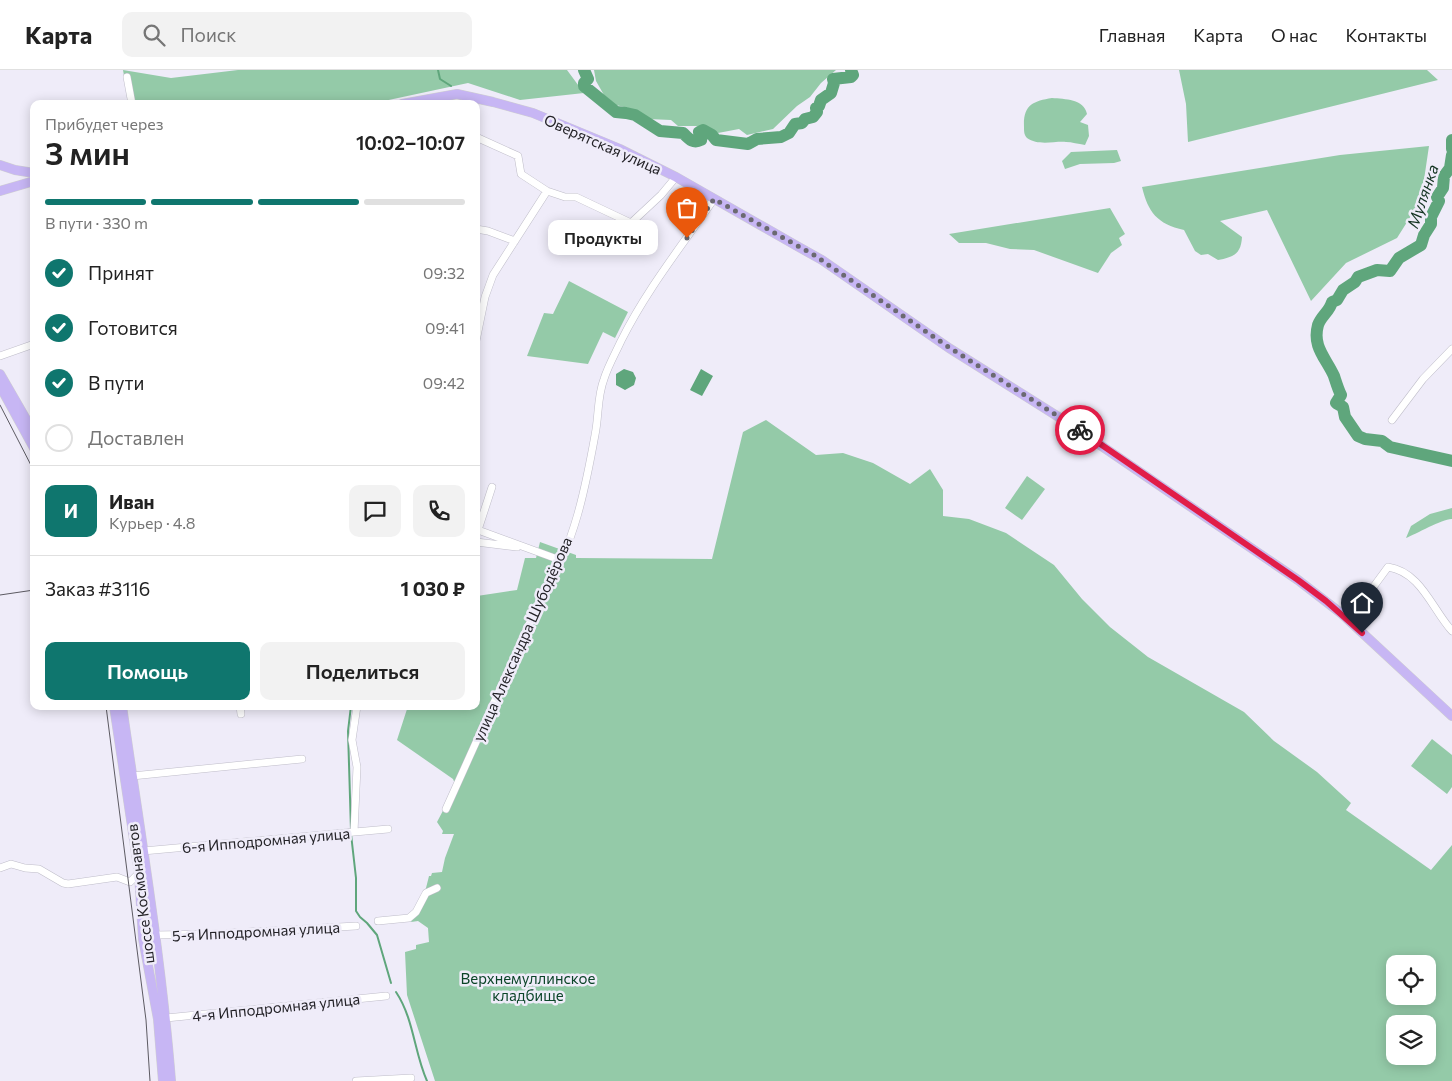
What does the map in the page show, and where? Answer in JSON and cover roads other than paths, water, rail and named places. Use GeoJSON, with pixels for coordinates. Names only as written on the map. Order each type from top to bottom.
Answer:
{"type":"FeatureCollection","features":[{"type":"Feature","properties":{"kind":"main road","name":"Оверятская улица"},"geometry":{"type":"LineString","coordinates":[[424,100],[457,94],[533,113],[578,130],[620,148],[676,177],[814,255],[950,348],[1065,421],[1317,593],[1349,620],[1452,716]]}},
{"type":"Feature","properties":{"kind":"main road"},"geometry":{"type":"LineString","coordinates":[[0,165],[30,172]]}},
{"type":"Feature","properties":{"kind":"main road"},"geometry":{"type":"LineString","coordinates":[[3,191],[30,182]]}},
{"type":"Feature","properties":{"kind":"main road"},"geometry":{"type":"LineString","coordinates":[[0,374],[30,426]]}},
{"type":"Feature","properties":{"kind":"main road"},"geometry":{"type":"LineString","coordinates":[[0,386],[30,441]]}},
{"type":"Feature","properties":{"kind":"main road","name":"шоссе Космонавтов"},"geometry":{"type":"LineString","coordinates":[[115,710],[139,874],[144,939],[158,1019],[163,1081]]}},
{"type":"Feature","properties":{"kind":"main road","name":"шоссе Космонавтов"},"geometry":{"type":"LineString","coordinates":[[123,710],[166,1018],[171,1081]]}},
{"type":"Feature","properties":{"kind":"street"},"geometry":{"type":"LineString","coordinates":[[127,78],[131,100]]}},
{"type":"Feature","properties":{"kind":"street"},"geometry":{"type":"LineString","coordinates":[[480,139],[518,156],[521,174],[547,191],[565,197],[576,197],[631,223],[661,195],[676,177]]}},
{"type":"Feature","properties":{"kind":"street"},"geometry":{"type":"LineString","coordinates":[[480,321],[485,297],[493,274],[547,191]]}},
{"type":"Feature","properties":{"kind":"street","name":"улица Александра Шубодёрова"},"geometry":{"type":"LineString","coordinates":[[446,810],[545,589],[553,577],[579,510],[596,434],[601,387],[608,367],[650,288],[714,199]]}},
{"type":"Feature","properties":{"kind":"street"},"geometry":{"type":"LineString","coordinates":[[480,230],[515,241]]}},
{"type":"Feature","properties":{"kind":"street"},"geometry":{"type":"LineString","coordinates":[[0,356],[30,345]]}},
{"type":"Feature","properties":{"kind":"street"},"geometry":{"type":"LineString","coordinates":[[1392,420],[1423,379],[1452,349]]}},
{"type":"Feature","properties":{"kind":"street"},"geometry":{"type":"LineString","coordinates":[[480,524],[492,487]]}},
{"type":"Feature","properties":{"kind":"street"},"geometry":{"type":"LineString","coordinates":[[480,531],[560,560]]}},
{"type":"Feature","properties":{"kind":"street"},"geometry":{"type":"LineString","coordinates":[[480,542],[527,548]]}},
{"type":"Feature","properties":{"kind":"street"},"geometry":{"type":"LineString","coordinates":[[1349,620],[1388,567],[1403,570],[1409,574],[1420,586],[1452,631]]}},
{"type":"Feature","properties":{"kind":"street"},"geometry":{"type":"LineString","coordinates":[[354,832],[357,767],[352,740],[356,710]]}},
{"type":"Feature","properties":{"kind":"street"},"geometry":{"type":"LineString","coordinates":[[132,776],[302,759]]}},
{"type":"Feature","properties":{"kind":"street","name":"6-я Ипподромная улица"},"geometry":{"type":"LineString","coordinates":[[143,851],[388,829]]}},
{"type":"Feature","properties":{"kind":"street"},"geometry":{"type":"LineString","coordinates":[[0,868],[11,864],[39,869],[68,884],[117,877],[130,882],[139,874]]}},
{"type":"Feature","properties":{"kind":"street"},"geometry":{"type":"LineString","coordinates":[[378,921],[409,918],[416,912],[424,895],[436,888]]}},
{"type":"Feature","properties":{"kind":"street","name":"5-я Ипподромная улица"},"geometry":{"type":"LineString","coordinates":[[155,936],[356,926]]}},
{"type":"Feature","properties":{"kind":"street","name":"4-я Ипподромная улица"},"geometry":{"type":"LineString","coordinates":[[166,1018],[386,996]]}},
{"type":"Feature","properties":{"kind":"street"},"geometry":{"type":"LineString","coordinates":[[356,1081],[411,1078]]}},
{"type":"Feature","properties":{"kind":"waterway"},"geometry":{"type":"LineString","coordinates":[[438,70],[440,79],[451,86]]}},
{"type":"Feature","properties":{"kind":"waterway","name":"Мулянка"},"geometry":{"type":"LineString","coordinates":[[584,70],[588,79],[584,86],[616,112],[635,115],[660,131],[683,133],[693,141],[701,140],[699,132],[703,130],[712,135],[716,140],[748,144],[757,139],[781,137],[789,133],[795,124],[802,123],[805,119],[813,117],[821,100],[831,93],[834,83],[833,79],[851,77],[853,75],[851,70]]}},
{"type":"Feature","properties":{"kind":"waterway","name":"Мулянка"},"geometry":{"type":"LineString","coordinates":[[1452,140],[1452,149]]}},
{"type":"Feature","properties":{"kind":"waterway","name":"Мулянка"},"geometry":{"type":"LineString","coordinates":[[1452,155],[1450,168],[1444,176],[1443,188],[1437,197],[1439,201],[1421,245],[1399,258],[1390,271],[1377,270],[1358,277],[1355,282],[1343,290],[1337,300],[1332,302],[1319,322],[1317,333],[1318,346],[1334,376],[1341,395],[1336,403],[1343,407],[1345,417],[1358,436],[1365,439],[1382,441],[1390,447],[1452,461]]}},
{"type":"Feature","properties":{"kind":"waterway"},"geometry":{"type":"LineString","coordinates":[[351,710],[348,731],[351,830]]}},
{"type":"Feature","properties":{"kind":"waterway"},"geometry":{"type":"LineString","coordinates":[[351,834],[356,878],[356,911],[377,935],[391,983]]}},
{"type":"Feature","properties":{"kind":"waterway"},"geometry":{"type":"LineString","coordinates":[[396,992],[407,1013],[427,1081]]}},
{"type":"Feature","properties":{"kind":"tram line"},"geometry":{"type":"LineString","coordinates":[[0,405],[30,463]]}},
{"type":"Feature","properties":{"kind":"tram line"},"geometry":{"type":"LineString","coordinates":[[0,595],[30,591]]}},
{"type":"Feature","properties":{"kind":"tram line"},"geometry":{"type":"LineString","coordinates":[[107,710],[146,1020],[150,1081]]}},
{"type":"Feature","properties":{"kind":"place","name":"Пpoдукты"},"geometry":{"type":"Point","coordinates":[687,238]}},
{"type":"Feature","properties":{"kind":"park label","name":"Верхнемуллинское кладбище"},"geometry":{"type":"Point","coordinates":[528,986]}}]}
